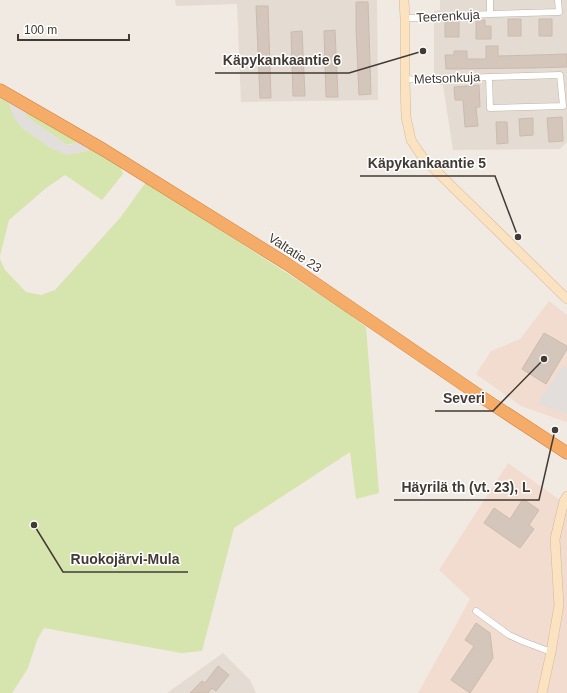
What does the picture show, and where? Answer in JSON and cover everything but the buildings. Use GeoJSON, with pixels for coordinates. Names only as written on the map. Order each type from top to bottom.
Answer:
{"type":"FeatureCollection","features":[{"type":"Feature","properties":{"kind":"highway","name":"Valtatie 23"},"geometry":{"type":"LineString","coordinates":[[0,90],[104,150],[287,264],[483,398],[567,453]]}},
{"type":"Feature","properties":{"kind":"street"},"geometry":{"type":"LineString","coordinates":[[404,0],[406,116],[412,140],[423,158],[567,299]]}},
{"type":"Feature","properties":{"kind":"street","name":"Teerenkuja"},"geometry":{"type":"LineString","coordinates":[[490,0],[490,14]]}},
{"type":"Feature","properties":{"kind":"street","name":"Teerenkuja"},"geometry":{"type":"LineString","coordinates":[[405,18],[559,12],[558,0]]}},
{"type":"Feature","properties":{"kind":"street","name":"Metsonkuja"},"geometry":{"type":"LineString","coordinates":[[405,79],[424,80],[489,77],[560,76],[562,106],[490,108],[489,77]]}},
{"type":"Feature","properties":{"kind":"street"},"geometry":{"type":"LineString","coordinates":[[542,693],[559,605],[555,540],[564,502],[567,496]]}},
{"type":"Feature","properties":{"kind":"street"},"geometry":{"type":"LineString","coordinates":[[476,611],[509,635],[522,642],[551,652]]}},
{"type":"Feature","properties":{"kind":"shaded area"},"geometry":{"type":"Polygon","coordinates":[[[175,0],[377,0],[378,100],[241,102],[237,4],[176,6],[175,0]]]}},
{"type":"Feature","properties":{"kind":"shaded area"},"geometry":{"type":"Polygon","coordinates":[[[440,0],[567,0],[567,142],[560,149],[453,150],[443,85],[434,84],[434,11],[440,10],[440,0]]]}},
{"type":"Feature","properties":{"kind":"shaded area"},"geometry":{"type":"Polygon","coordinates":[[[7,99],[25,108],[26,115],[29,118],[66,144],[70,145],[79,140],[94,149],[67,155],[51,148],[22,128],[14,118],[7,99]]]}},
{"type":"Feature","properties":{"kind":"shaded area"},"geometry":{"type":"Polygon","coordinates":[[[549,301],[567,315],[566,422],[521,406],[476,374],[491,351],[520,339],[549,301]]]}},
{"type":"Feature","properties":{"kind":"shaded area"},"geometry":{"type":"Polygon","coordinates":[[[563,366],[567,368],[567,414],[537,404],[563,366]]]}},
{"type":"Feature","properties":{"kind":"shaded area"},"geometry":{"type":"Polygon","coordinates":[[[508,463],[567,505],[567,693],[418,693],[470,599],[439,570],[508,463]]]}},
{"type":"Feature","properties":{"kind":"shaded area"},"geometry":{"type":"Polygon","coordinates":[[[223,653],[250,680],[256,693],[167,693],[223,653]]]}},
{"type":"Feature","properties":{"kind":"green space"},"geometry":{"type":"Polygon","coordinates":[[[0,95],[7,99],[22,128],[51,148],[67,155],[94,149],[120,166],[123,174],[102,200],[65,175],[46,188],[9,220],[0,256],[0,95]]]}},
{"type":"Feature","properties":{"kind":"green space"},"geometry":{"type":"Polygon","coordinates":[[[25,108],[79,140],[73,144],[66,144],[28,118],[25,108]]]}},
{"type":"Feature","properties":{"kind":"green space"},"geometry":{"type":"Polygon","coordinates":[[[146,182],[344,310],[366,327],[379,493],[356,499],[350,452],[234,528],[202,651],[181,653],[44,628],[37,640],[28,668],[12,693],[0,693],[0,259],[5,270],[26,292],[41,295],[55,290],[120,218],[146,182]]]}},
{"type":"Feature","properties":{"kind":"place","name":"Käpykankaantie 6"},"geometry":{"type":"Point","coordinates":[423,51]}},
{"type":"Feature","properties":{"kind":"place","name":"Käpykankaantie 5"},"geometry":{"type":"Point","coordinates":[518,237]}},
{"type":"Feature","properties":{"kind":"place","name":"Severi"},"geometry":{"type":"Point","coordinates":[544,359]}},
{"type":"Feature","properties":{"kind":"place","name":"Häyrilä th (vt. 23), L"},"geometry":{"type":"Point","coordinates":[555,430]}},
{"type":"Feature","properties":{"kind":"place","name":"Ruokojärvi-Mula"},"geometry":{"type":"Point","coordinates":[34,525]}}]}
